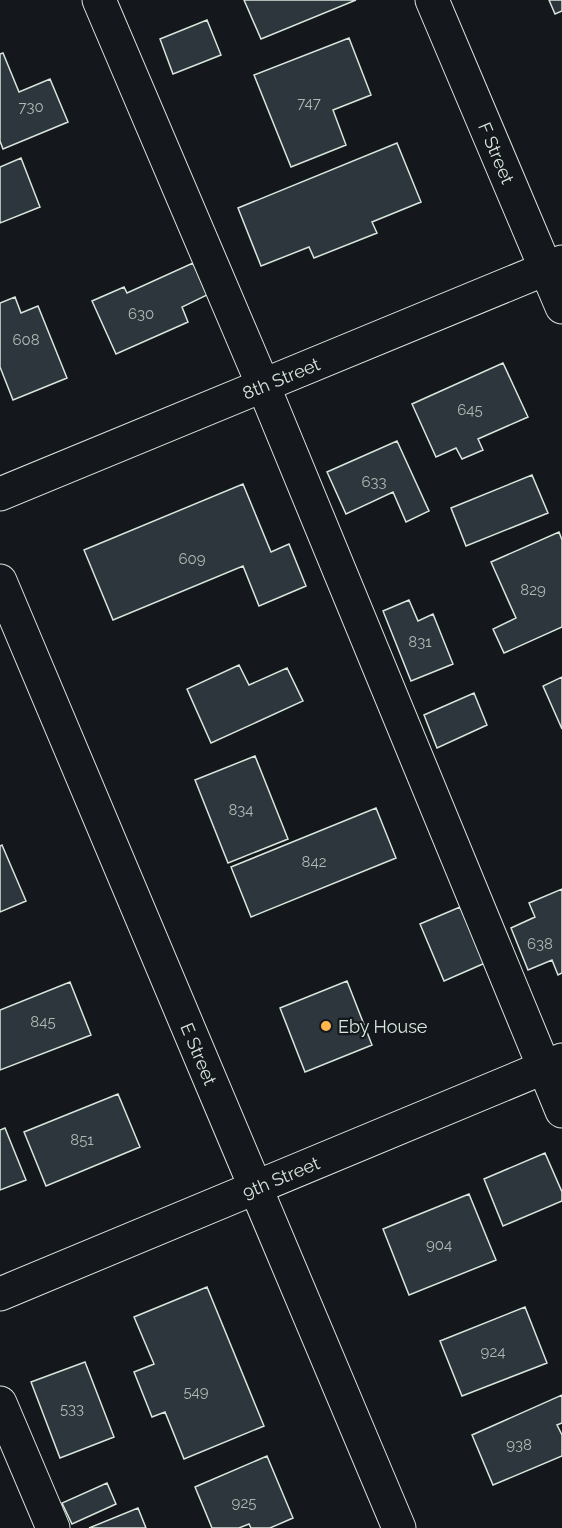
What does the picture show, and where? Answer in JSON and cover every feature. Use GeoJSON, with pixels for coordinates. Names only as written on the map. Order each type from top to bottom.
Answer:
{"type":"FeatureCollection","features":[{"type":"Feature","properties":{"kind":"street"},"geometry":{"type":"LineString","coordinates":[[99,0],[553,1064],[562,1111]]}},
{"type":"Feature","properties":{"kind":"street","name":"F Street"},"geometry":{"type":"LineString","coordinates":[[432,0],[554,265],[562,307]]}},
{"type":"Feature","properties":{"kind":"street","name":"8th Street"},"geometry":{"type":"LineString","coordinates":[[0,494],[554,265]]}},
{"type":"Feature","properties":{"kind":"street","name":"E Street"},"geometry":{"type":"LineString","coordinates":[[0,581],[399,1528]]}},
{"type":"Feature","properties":{"kind":"street","name":"9th Street"},"geometry":{"type":"LineString","coordinates":[[0,1294],[553,1064]]}},
{"type":"Feature","properties":{"kind":"street"},"geometry":{"type":"LineString","coordinates":[[0,1403],[53,1528]]}},
{"type":"Feature","properties":{"kind":"building"},"geometry":{"type":"Polygon","coordinates":[[[244,0],[356,0],[261,39],[244,0]]]}},
{"type":"Feature","properties":{"kind":"building"},"geometry":{"type":"Polygon","coordinates":[[[549,0],[562,0],[562,11],[555,14],[549,0]]]}},
{"type":"Feature","properties":{"kind":"building"},"geometry":{"type":"Polygon","coordinates":[[[207,20],[221,55],[173,74],[160,39],[207,20]]]}},
{"type":"Feature","properties":{"kind":"building"},"geometry":{"type":"Polygon","coordinates":[[[349,38],[371,95],[333,110],[346,145],[291,167],[254,75],[349,38]]]}},
{"type":"Feature","properties":{"kind":"building"},"geometry":{"type":"Polygon","coordinates":[[[3,53],[19,92],[50,79],[68,122],[3,149],[0,141],[0,54],[3,53]]]}},
{"type":"Feature","properties":{"kind":"building"},"geometry":{"type":"Polygon","coordinates":[[[397,143],[421,202],[372,222],[377,233],[314,258],[309,247],[261,266],[238,208],[397,143]]]}},
{"type":"Feature","properties":{"kind":"building"},"geometry":{"type":"Polygon","coordinates":[[[21,158],[40,207],[0,223],[0,167],[21,158]]]}},
{"type":"Feature","properties":{"kind":"building"},"geometry":{"type":"Polygon","coordinates":[[[193,263],[207,295],[182,307],[188,322],[116,354],[92,301],[124,287],[127,293],[193,263]]]}},
{"type":"Feature","properties":{"kind":"building"},"geometry":{"type":"Polygon","coordinates":[[[15,297],[21,313],[38,306],[67,378],[13,400],[0,367],[0,303],[15,297]]]}},
{"type":"Feature","properties":{"kind":"building"},"geometry":{"type":"Polygon","coordinates":[[[503,363],[528,417],[478,439],[483,450],[462,459],[456,448],[436,457],[412,404],[503,363]]]}},
{"type":"Feature","properties":{"kind":"building"},"geometry":{"type":"Polygon","coordinates":[[[397,441],[429,511],[406,522],[393,492],[346,514],[327,472],[397,441]]]}},
{"type":"Feature","properties":{"kind":"building"},"geometry":{"type":"Polygon","coordinates":[[[532,475],[548,513],[466,546],[451,508],[532,475]]]}},
{"type":"Feature","properties":{"kind":"building"},"geometry":{"type":"Polygon","coordinates":[[[243,484],[271,552],[289,544],[306,586],[259,606],[243,566],[113,620],[84,550],[243,484]]]}},
{"type":"Feature","properties":{"kind":"building"},"geometry":{"type":"Polygon","coordinates":[[[559,532],[562,540],[562,627],[504,653],[493,629],[516,618],[491,562],[559,532]]]}},
{"type":"Feature","properties":{"kind":"building"},"geometry":{"type":"Polygon","coordinates":[[[409,600],[418,621],[433,614],[453,664],[411,681],[383,611],[409,600]]]}},
{"type":"Feature","properties":{"kind":"building"},"geometry":{"type":"Polygon","coordinates":[[[239,665],[249,685],[287,668],[303,701],[211,743],[187,689],[239,665]]]}},
{"type":"Feature","properties":{"kind":"building"},"geometry":{"type":"Polygon","coordinates":[[[562,677],[562,729],[543,686],[562,677]]]}},
{"type":"Feature","properties":{"kind":"building"},"geometry":{"type":"Polygon","coordinates":[[[474,693],[487,725],[437,748],[424,715],[474,693]]]}},
{"type":"Feature","properties":{"kind":"building"},"geometry":{"type":"Polygon","coordinates":[[[255,756],[288,839],[228,863],[195,780],[255,756]]]}},
{"type":"Feature","properties":{"kind":"building"},"geometry":{"type":"Polygon","coordinates":[[[376,808],[396,858],[251,917],[231,867],[376,808]]]}},
{"type":"Feature","properties":{"kind":"building"},"geometry":{"type":"Polygon","coordinates":[[[2,845],[26,901],[0,912],[0,846],[2,845]]]}},
{"type":"Feature","properties":{"kind":"building"},"geometry":{"type":"Polygon","coordinates":[[[562,889],[562,973],[558,975],[552,960],[528,970],[511,928],[535,917],[529,903],[562,889]]]}},
{"type":"Feature","properties":{"kind":"building"},"geometry":{"type":"Polygon","coordinates":[[[460,907],[485,963],[444,981],[420,924],[460,907]]]}},
{"type":"Feature","properties":{"kind":"building","name":"Eby House"},"geometry":{"type":"Polygon","coordinates":[[[347,981],[372,1045],[305,1072],[280,1008],[347,981]]]}},
{"type":"Feature","properties":{"kind":"building"},"geometry":{"type":"Polygon","coordinates":[[[70,982],[91,1035],[0,1070],[0,1010],[70,982]]]}},
{"type":"Feature","properties":{"kind":"building"},"geometry":{"type":"Polygon","coordinates":[[[118,1094],[140,1147],[46,1186],[24,1132],[118,1094]]]}},
{"type":"Feature","properties":{"kind":"building"},"geometry":{"type":"Polygon","coordinates":[[[5,1128],[26,1180],[0,1190],[0,1130],[5,1128]]]}},
{"type":"Feature","properties":{"kind":"building"},"geometry":{"type":"Polygon","coordinates":[[[545,1153],[562,1192],[562,1201],[503,1226],[484,1179],[545,1153]]]}},
{"type":"Feature","properties":{"kind":"building"},"geometry":{"type":"Polygon","coordinates":[[[469,1194],[496,1260],[409,1295],[383,1229],[469,1194]]]}},
{"type":"Feature","properties":{"kind":"building"},"geometry":{"type":"Polygon","coordinates":[[[207,1287],[264,1426],[184,1459],[165,1412],[152,1417],[134,1372],[154,1364],[134,1317],[207,1287]]]}},
{"type":"Feature","properties":{"kind":"building"},"geometry":{"type":"Polygon","coordinates":[[[525,1307],[547,1363],[462,1396],[440,1341],[525,1307]]]}},
{"type":"Feature","properties":{"kind":"building"},"geometry":{"type":"Polygon","coordinates":[[[85,1362],[114,1437],[60,1458],[31,1382],[85,1362]]]}},
{"type":"Feature","properties":{"kind":"building"},"geometry":{"type":"Polygon","coordinates":[[[562,1395],[562,1423],[557,1425],[562,1435],[562,1456],[493,1485],[472,1435],[562,1395]]]}},
{"type":"Feature","properties":{"kind":"building"},"geometry":{"type":"Polygon","coordinates":[[[267,1456],[293,1518],[270,1528],[251,1528],[249,1524],[239,1528],[212,1528],[195,1487],[267,1456]]]}},
{"type":"Feature","properties":{"kind":"building"},"geometry":{"type":"Polygon","coordinates":[[[107,1483],[116,1504],[72,1524],[62,1503],[107,1483]]]}},
{"type":"Feature","properties":{"kind":"building"},"geometry":{"type":"Polygon","coordinates":[[[138,1508],[146,1528],[89,1528],[138,1508]]]}},
{"type":"Feature","properties":{"kind":"place","name":"Eby House"},"geometry":{"type":"Point","coordinates":[326,1026]}}]}
